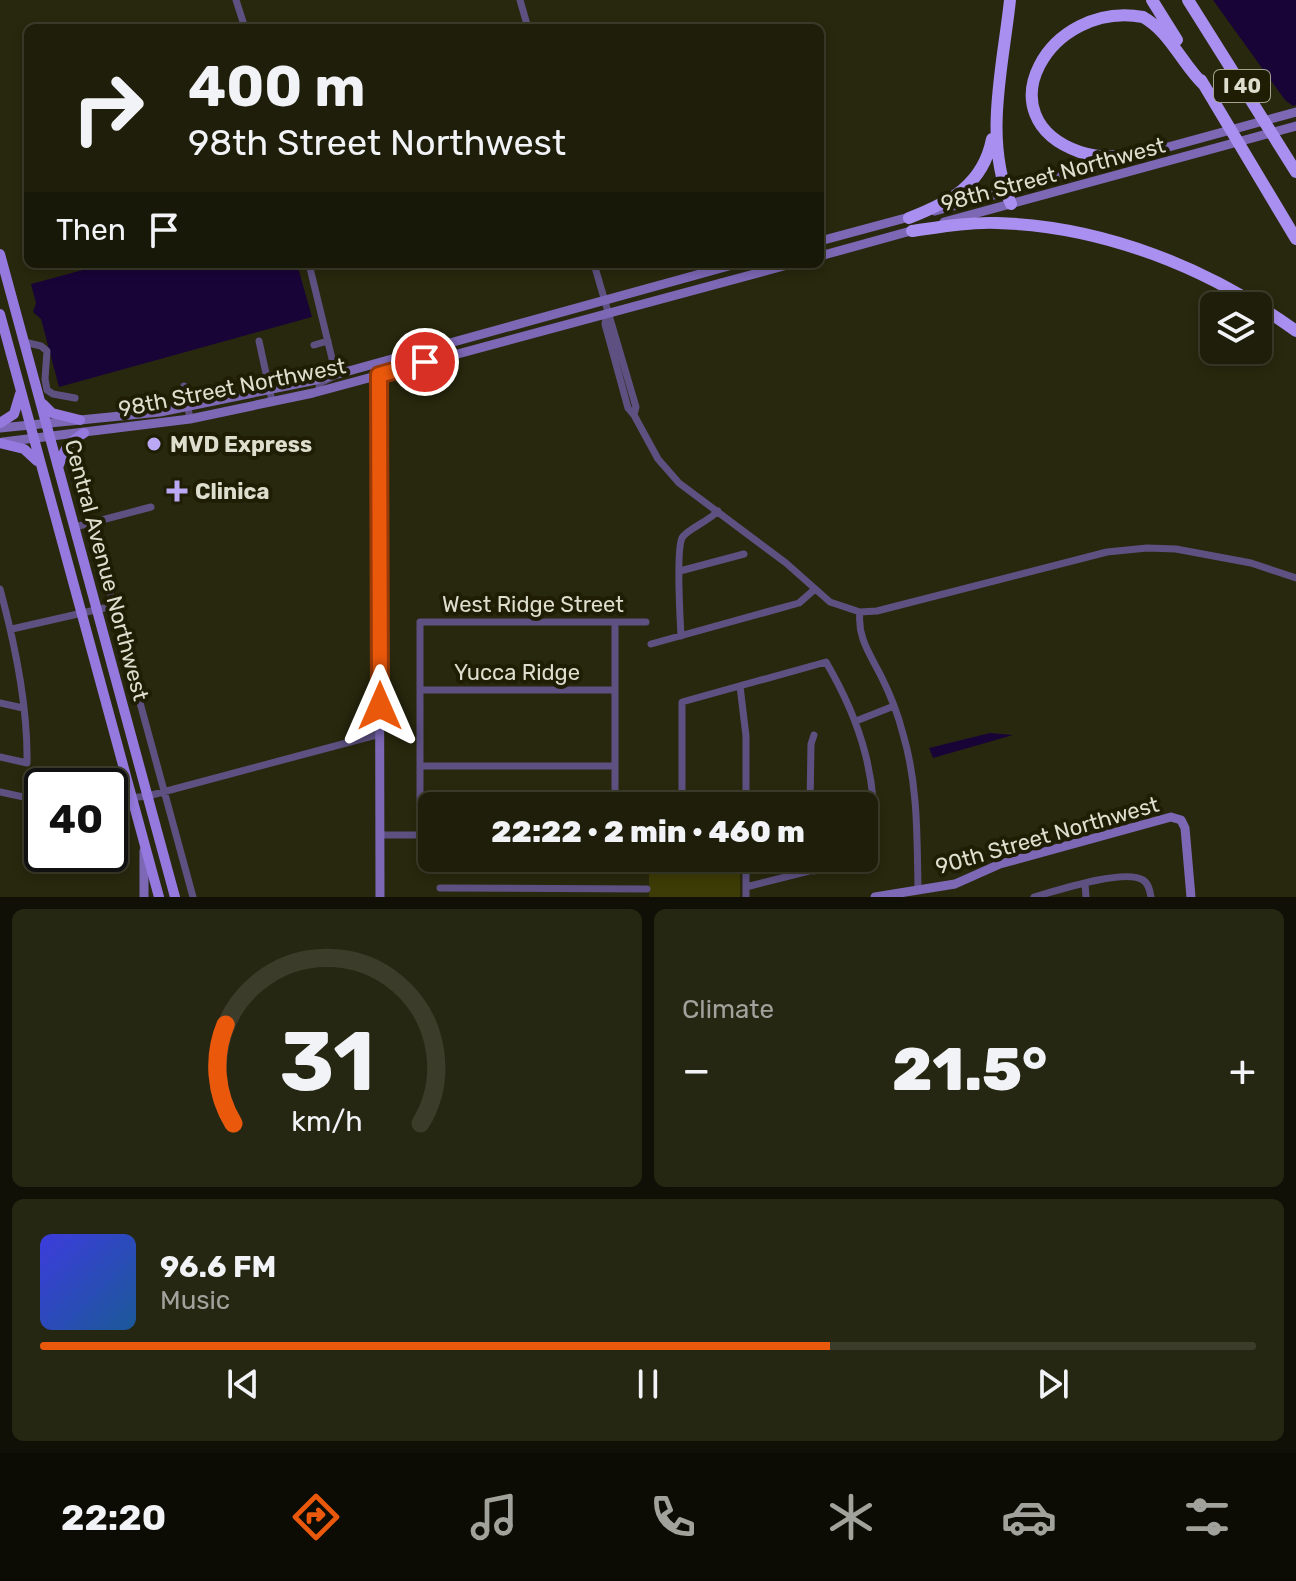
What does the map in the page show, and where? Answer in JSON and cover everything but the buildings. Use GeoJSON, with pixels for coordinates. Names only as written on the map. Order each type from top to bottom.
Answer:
{"type":"FeatureCollection","features":[{"type":"Feature","properties":{"kind":"highway"},"geometry":{"type":"LineString","coordinates":[[1009,199],[995,147],[1010,0]]}},
{"type":"Feature","properties":{"kind":"highway","name":"I 40"},"geometry":{"type":"LineString","coordinates":[[1152,0],[1296,239]]}},
{"type":"Feature","properties":{"kind":"highway","name":"I 40"},"geometry":{"type":"LineString","coordinates":[[1188,0],[1296,172]]}},
{"type":"Feature","properties":{"kind":"highway"},"geometry":{"type":"LineString","coordinates":[[1069,17],[1107,7],[1141,15],[1167,38],[1204,85]]}},
{"type":"Feature","properties":{"kind":"highway"},"geometry":{"type":"LineString","coordinates":[[1055,27],[1040,46],[1032,78],[1034,98],[1045,123],[1059,139],[1078,151],[1101,156],[1141,155]]}},
{"type":"Feature","properties":{"kind":"highway"},"geometry":{"type":"LineString","coordinates":[[910,224],[968,188],[985,163],[997,116]]}},
{"type":"Feature","properties":{"kind":"highway"},"geometry":{"type":"LineString","coordinates":[[910,224],[996,223],[1046,227],[1111,241],[1194,271],[1246,297],[1296,331]]}},
{"type":"Feature","properties":{"kind":"main road","name":"98th Street Northwest"},"geometry":{"type":"LineString","coordinates":[[1009,199],[1141,155],[1294,113]]}},
{"type":"Feature","properties":{"kind":"main road","name":"98th Street Northwest"},"geometry":{"type":"LineString","coordinates":[[824,240],[910,224],[1296,126]]}},
{"type":"Feature","properties":{"kind":"main road","name":"98th Street Northwest"},"geometry":{"type":"LineString","coordinates":[[824,255],[910,224]]}},
{"type":"Feature","properties":{"kind":"main road","name":"Central Avenue Northwest"},"geometry":{"type":"LineString","coordinates":[[0,254],[175,897]]}},
{"type":"Feature","properties":{"kind":"main road","name":"98th Street Northwest"},"geometry":{"type":"LineString","coordinates":[[0,426],[30,426],[188,407],[269,390],[336,375],[721,268]]}},
{"type":"Feature","properties":{"kind":"main road","name":"98th Street Northwest"},"geometry":{"type":"LineString","coordinates":[[0,442],[190,419],[272,401],[776,268]]}},
{"type":"Feature","properties":{"kind":"main road"},"geometry":{"type":"LineString","coordinates":[[0,314],[132,796],[152,895],[171,881]]}},
{"type":"Feature","properties":{"kind":"main road"},"geometry":{"type":"LineString","coordinates":[[380,897],[379,368],[409,359],[417,351]]}},
{"type":"Feature","properties":{"kind":"main road"},"geometry":{"type":"LineString","coordinates":[[319,387],[348,376],[359,368]]}},
{"type":"Feature","properties":{"kind":"main road"},"geometry":{"type":"LineString","coordinates":[[0,426],[14,414],[21,388]]}},
{"type":"Feature","properties":{"kind":"main road"},"geometry":{"type":"LineString","coordinates":[[40,400],[52,413],[80,420]]}},
{"type":"Feature","properties":{"kind":"main road"},"geometry":{"type":"LineString","coordinates":[[58,467],[65,448],[84,433]]}},
{"type":"Feature","properties":{"kind":"main road"},"geometry":{"type":"LineString","coordinates":[[0,442],[24,449],[41,466]]}},
{"type":"Feature","properties":{"kind":"main road","name":"90th Street Northwest"},"geometry":{"type":"LineString","coordinates":[[875,897],[918,893],[955,884],[1000,864],[1171,817],[1181,820],[1185,828],[1191,897]]}},
{"type":"Feature","properties":{"kind":"street"},"geometry":{"type":"LineString","coordinates":[[236,0],[244,24]]}},
{"type":"Feature","properties":{"kind":"street"},"geometry":{"type":"LineString","coordinates":[[520,0],[527,24]]}},
{"type":"Feature","properties":{"kind":"street"},"geometry":{"type":"LineString","coordinates":[[310,268],[336,375],[319,387]]}},
{"type":"Feature","properties":{"kind":"street"},"geometry":{"type":"LineString","coordinates":[[595,268],[607,312],[605,324],[628,408],[658,459],[679,483],[786,563],[830,602],[860,612],[877,611],[1107,552],[1147,548],[1176,549],[1251,563],[1296,578]]}},
{"type":"Feature","properties":{"kind":"street"},"geometry":{"type":"LineString","coordinates":[[259,341],[272,401]]}},
{"type":"Feature","properties":{"kind":"street"},"geometry":{"type":"LineString","coordinates":[[314,345],[328,341]]}},
{"type":"Feature","properties":{"kind":"street"},"geometry":{"type":"LineString","coordinates":[[24,342],[41,346],[47,351],[47,390],[75,398]]}},
{"type":"Feature","properties":{"kind":"street"},"geometry":{"type":"LineString","coordinates":[[184,386],[190,419]]}},
{"type":"Feature","properties":{"kind":"street"},"geometry":{"type":"LineString","coordinates":[[75,527],[151,507]]}},
{"type":"Feature","properties":{"kind":"street"},"geometry":{"type":"LineString","coordinates":[[681,636],[683,537],[718,511]]}},
{"type":"Feature","properties":{"kind":"street","name":"Central Avenue Northwest"},"geometry":{"type":"LineString","coordinates":[[91,523],[193,897]]}},
{"type":"Feature","properties":{"kind":"street"},"geometry":{"type":"LineString","coordinates":[[680,571],[744,554]]}},
{"type":"Feature","properties":{"kind":"street"},"geometry":{"type":"LineString","coordinates":[[651,644],[799,603],[815,589]]}},
{"type":"Feature","properties":{"kind":"street"},"geometry":{"type":"LineString","coordinates":[[0,591],[12,629],[27,763],[0,757]]}},
{"type":"Feature","properties":{"kind":"street"},"geometry":{"type":"LineString","coordinates":[[12,629],[113,606]]}},
{"type":"Feature","properties":{"kind":"street"},"geometry":{"type":"LineString","coordinates":[[860,612],[863,643],[894,706],[908,750],[913,784],[918,893]]}},
{"type":"Feature","properties":{"kind":"street","name":"West Ridge Street"},"geometry":{"type":"LineString","coordinates":[[420,690],[420,622],[646,622]]}},
{"type":"Feature","properties":{"kind":"street"},"geometry":{"type":"LineString","coordinates":[[615,622],[615,792]]}},
{"type":"Feature","properties":{"kind":"street"},"geometry":{"type":"LineString","coordinates":[[682,792],[682,702],[826,662],[856,721],[873,792]]}},
{"type":"Feature","properties":{"kind":"street"},"geometry":{"type":"LineString","coordinates":[[740,686],[746,736],[746,792]]}},
{"type":"Feature","properties":{"kind":"street"},"geometry":{"type":"LineString","coordinates":[[420,690],[420,792]]}},
{"type":"Feature","properties":{"kind":"street","name":"Yucca Ridge"},"geometry":{"type":"LineString","coordinates":[[420,690],[615,690]]}},
{"type":"Feature","properties":{"kind":"street"},"geometry":{"type":"LineString","coordinates":[[0,703],[23,708]]}},
{"type":"Feature","properties":{"kind":"street"},"geometry":{"type":"LineString","coordinates":[[856,721],[894,706]]}},
{"type":"Feature","properties":{"kind":"street"},"geometry":{"type":"LineString","coordinates":[[128,797],[148,796],[380,734]]}},
{"type":"Feature","properties":{"kind":"street"},"geometry":{"type":"LineString","coordinates":[[810,792],[814,735]]}},
{"type":"Feature","properties":{"kind":"street"},"geometry":{"type":"LineString","coordinates":[[420,766],[615,766]]}},
{"type":"Feature","properties":{"kind":"street"},"geometry":{"type":"LineString","coordinates":[[0,792],[24,797]]}},
{"type":"Feature","properties":{"kind":"street"},"geometry":{"type":"LineString","coordinates":[[380,835],[418,835]]}},
{"type":"Feature","properties":{"kind":"street"},"geometry":{"type":"LineString","coordinates":[[746,872],[746,897]]}},
{"type":"Feature","properties":{"kind":"street"},"geometry":{"type":"LineString","coordinates":[[746,887],[810,872]]}},
{"type":"Feature","properties":{"kind":"street"},"geometry":{"type":"LineString","coordinates":[[1034,897],[1104,878],[1134,877],[1147,884],[1151,897]]}},
{"type":"Feature","properties":{"kind":"street"},"geometry":{"type":"LineString","coordinates":[[1085,883],[1086,897]]}},
{"type":"Feature","properties":{"kind":"street"},"geometry":{"type":"LineString","coordinates":[[440,888],[475,893],[612,893],[647,889]]}},
{"type":"Feature","properties":{"kind":"shaded area"},"geometry":{"type":"Polygon","coordinates":[[[1213,0],[1296,0],[1296,105],[1285,100],[1213,0]]]}},
{"type":"Feature","properties":{"kind":"shaded area"},"geometry":{"type":"Polygon","coordinates":[[[90,268],[298,268],[312,317],[59,387],[41,319],[33,312],[36,303],[31,284],[90,268]]]}},
{"type":"Feature","properties":{"kind":"shaded area"},"geometry":{"type":"Polygon","coordinates":[[[990,733],[1013,735],[933,758],[929,748],[990,733]]]}},
{"type":"Feature","properties":{"kind":"shaded area"},"geometry":{"type":"Polygon","coordinates":[[[649,872],[740,872],[740,897],[649,897],[649,872]]]}},
{"type":"Feature","properties":{"kind":"place","name":"MVD Express"},"geometry":{"type":"Point","coordinates":[154,444]}},
{"type":"Feature","properties":{"kind":"place","name":"Clinica"},"geometry":{"type":"Point","coordinates":[177,491]}},
{"type":"Feature","properties":{"kind":"route"},"geometry":{"type":"LineString","coordinates":[[380,706],[379,375],[425,362]]}}]}
